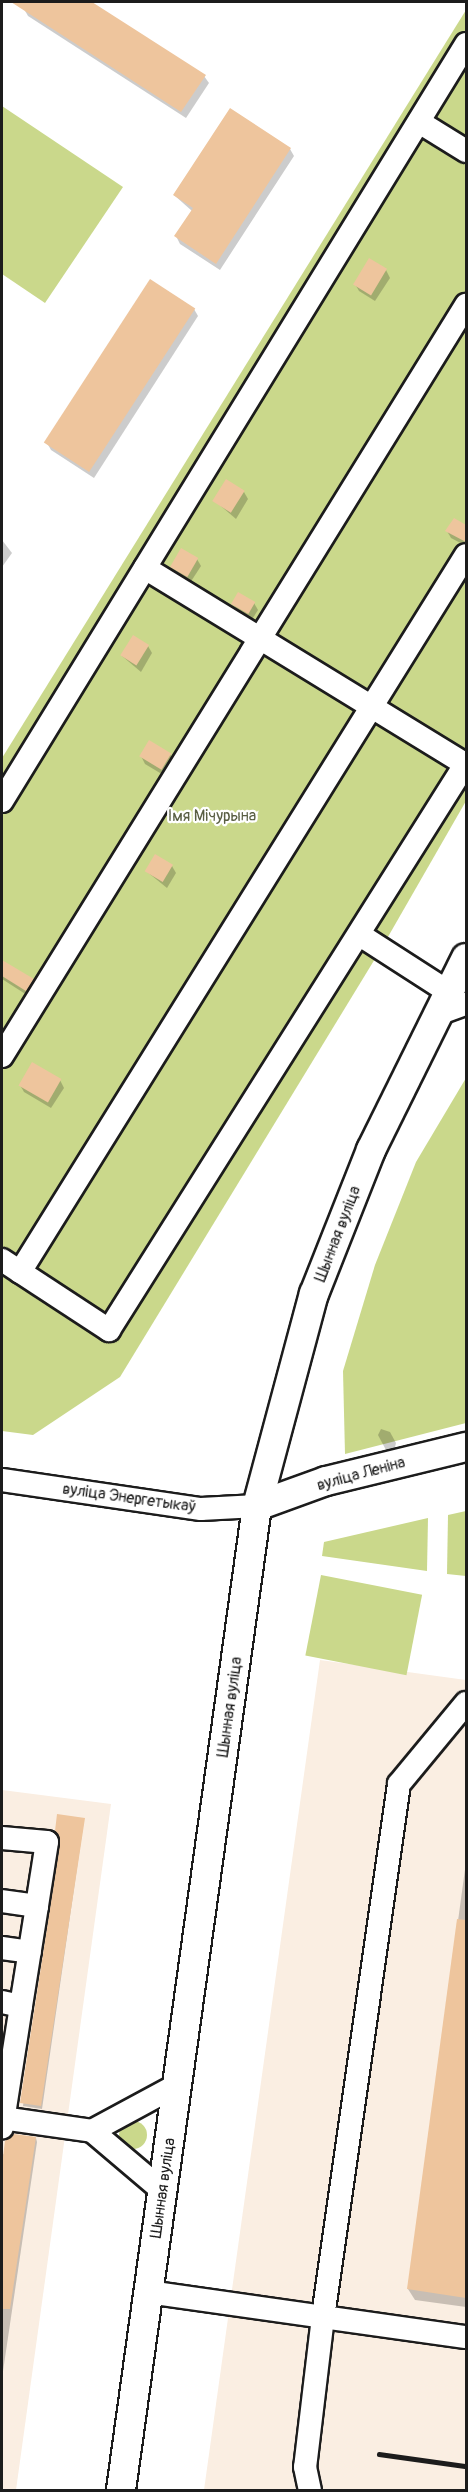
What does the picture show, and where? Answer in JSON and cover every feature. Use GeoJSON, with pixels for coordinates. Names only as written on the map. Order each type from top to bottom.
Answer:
{"type":"FeatureCollection","features":[{"type":"Feature","properties":{"kind":"main road","name":"Шынная вуліца"},"geometry":{"type":"LineString","coordinates":[[121,2490],[257,1506],[315,1294],[371,1150],[450,1004],[466,958]]}},
{"type":"Feature","properties":{"kind":"main road","name":"вуліца Леніна"},"geometry":{"type":"LineString","coordinates":[[257,1506],[326,1481],[466,1447]]}},
{"type":"Feature","properties":{"kind":"street"},"geometry":{"type":"LineString","coordinates":[[2,801],[466,44]]}},
{"type":"Feature","properties":{"kind":"street"},"geometry":{"type":"LineString","coordinates":[[419,122],[466,151]]}},
{"type":"Feature","properties":{"kind":"street"},"geometry":{"type":"LineString","coordinates":[[2,1056],[466,305]]}},
{"type":"Feature","properties":{"kind":"street"},"geometry":{"type":"LineString","coordinates":[[144,568],[372,707],[466,763],[360,935],[109,1330],[11,1266],[372,707],[466,555]]}},
{"type":"Feature","properties":{"kind":"street"},"geometry":{"type":"LineString","coordinates":[[360,935],[450,1004]]}},
{"type":"Feature","properties":{"kind":"street","name":"вуліца Энергетыкаў"},"geometry":{"type":"LineString","coordinates":[[2,1480],[201,1509],[257,1506]]}},
{"type":"Feature","properties":{"kind":"street"},"geometry":{"type":"LineString","coordinates":[[310,2490],[305,2467],[323,2317],[399,1784],[466,1703]]}},
{"type":"Feature","properties":{"kind":"street"},"geometry":{"type":"LineString","coordinates":[[2,1838],[47,1842],[30,1952],[11,2004],[2,2121],[92,2131],[163,2191]]}},
{"type":"Feature","properties":{"kind":"street"},"geometry":{"type":"LineString","coordinates":[[2,1901],[38,1906]]}},
{"type":"Feature","properties":{"kind":"street"},"geometry":{"type":"LineString","coordinates":[[2,1948],[30,1952]]}},
{"type":"Feature","properties":{"kind":"street"},"geometry":{"type":"LineString","coordinates":[[92,2131],[177,2085]]}},
{"type":"Feature","properties":{"kind":"street"},"geometry":{"type":"LineString","coordinates":[[148,2292],[466,2337]]}},
{"type":"Feature","properties":{"kind":"shaded area"},"geometry":{"type":"Polygon","coordinates":[[[320,1660],[466,1680],[466,2490],[204,2490],[320,1660]]]}},
{"type":"Feature","properties":{"kind":"shaded area"},"geometry":{"type":"Polygon","coordinates":[[[2,1790],[111,1804],[16,2490],[2,2490],[2,1790]]]}},
{"type":"Feature","properties":{"kind":"green space","name":"Імя Мічурына"},"geometry":{"type":"Polygon","coordinates":[[[466,10],[466,801],[381,949],[120,1377],[33,1435],[2,1431],[2,758],[466,10]]]}},
{"type":"Feature","properties":{"kind":"green space"},"geometry":{"type":"Polygon","coordinates":[[[2,106],[123,187],[45,303],[2,274],[2,106]]]}},
{"type":"Feature","properties":{"kind":"green space"},"geometry":{"type":"Polygon","coordinates":[[[466,1078],[466,1423],[345,1454],[343,1371],[375,1265],[416,1162],[466,1078]]]}},
{"type":"Feature","properties":{"kind":"green space"},"geometry":{"type":"Polygon","coordinates":[[[466,1511],[466,1576],[447,1574],[448,1515],[466,1511]]]}},
{"type":"Feature","properties":{"kind":"green space"},"geometry":{"type":"Polygon","coordinates":[[[428,1518],[427,1571],[322,1556],[324,1542],[428,1518]]]}},
{"type":"Feature","properties":{"kind":"green space"},"geometry":{"type":"Polygon","coordinates":[[[321,1575],[422,1595],[406,1675],[305,1655],[321,1575]]]}},
{"type":"Feature","properties":{"kind":"green space"},"geometry":{"type":"Polygon","coordinates":[[[133,2121],[143,2125],[147,2135],[143,2145],[133,2149],[123,2145],[119,2135],[123,2125],[133,2121]]]}},
{"type":"Feature","properties":{"kind":"building"},"geometry":{"type":"Polygon","coordinates":[[[11,2],[92,2],[206,75],[181,112],[11,2]]]}},
{"type":"Feature","properties":{"kind":"building"},"geometry":{"type":"Polygon","coordinates":[[[230,108],[291,148],[216,264],[174,236],[193,208],[173,195],[230,108]]]}},
{"type":"Feature","properties":{"kind":"building"},"geometry":{"type":"Polygon","coordinates":[[[369,258],[387,269],[371,295],[353,285],[369,258]]]}},
{"type":"Feature","properties":{"kind":"building"},"geometry":{"type":"Polygon","coordinates":[[[150,279],[195,308],[89,472],[44,443],[150,279]]]}},
{"type":"Feature","properties":{"kind":"building"},"geometry":{"type":"Polygon","coordinates":[[[226,479],[245,491],[231,513],[212,501],[226,479]]]}},
{"type":"Feature","properties":{"kind":"building"},"geometry":{"type":"Polygon","coordinates":[[[454,518],[466,525],[466,542],[445,531],[454,518]]]}},
{"type":"Feature","properties":{"kind":"building"},"geometry":{"type":"Polygon","coordinates":[[[181,548],[198,558],[187,577],[170,567],[181,548]]]}},
{"type":"Feature","properties":{"kind":"building"},"geometry":{"type":"Polygon","coordinates":[[[238,592],[255,602],[248,614],[231,604],[238,592]]]}},
{"type":"Feature","properties":{"kind":"building"},"geometry":{"type":"Polygon","coordinates":[[[133,635],[149,645],[136,665],[120,655],[133,635]]]}},
{"type":"Feature","properties":{"kind":"building"},"geometry":{"type":"Polygon","coordinates":[[[149,740],[171,753],[162,770],[139,756],[149,740]]]}},
{"type":"Feature","properties":{"kind":"building"},"geometry":{"type":"Polygon","coordinates":[[[155,854],[173,865],[163,882],[145,871],[155,854]]]}},
{"type":"Feature","properties":{"kind":"building"},"geometry":{"type":"Polygon","coordinates":[[[2,960],[34,979],[26,991],[2,976],[2,960]]]}},
{"type":"Feature","properties":{"kind":"building"},"geometry":{"type":"Polygon","coordinates":[[[32,1062],[61,1079],[48,1102],[18,1085],[32,1062]]]}},
{"type":"Feature","properties":{"kind":"building"},"geometry":{"type":"Polygon","coordinates":[[[57,1814],[85,1818],[41,2106],[20,2103],[60,1844],[55,1831],[57,1814]]]}},
{"type":"Feature","properties":{"kind":"building"},"geometry":{"type":"Polygon","coordinates":[[[457,1919],[466,1920],[466,2298],[407,2289],[457,1919]]]}},
{"type":"Feature","properties":{"kind":"building"},"geometry":{"type":"Polygon","coordinates":[[[14,2134],[36,2137],[10,2309],[2,2309],[2,2165],[5,2141],[14,2134]]]}},
{"type":"Feature","properties":{"kind":"railway"},"geometry":{"type":"LineString","coordinates":[[379,2454],[466,2466]]}}]}
